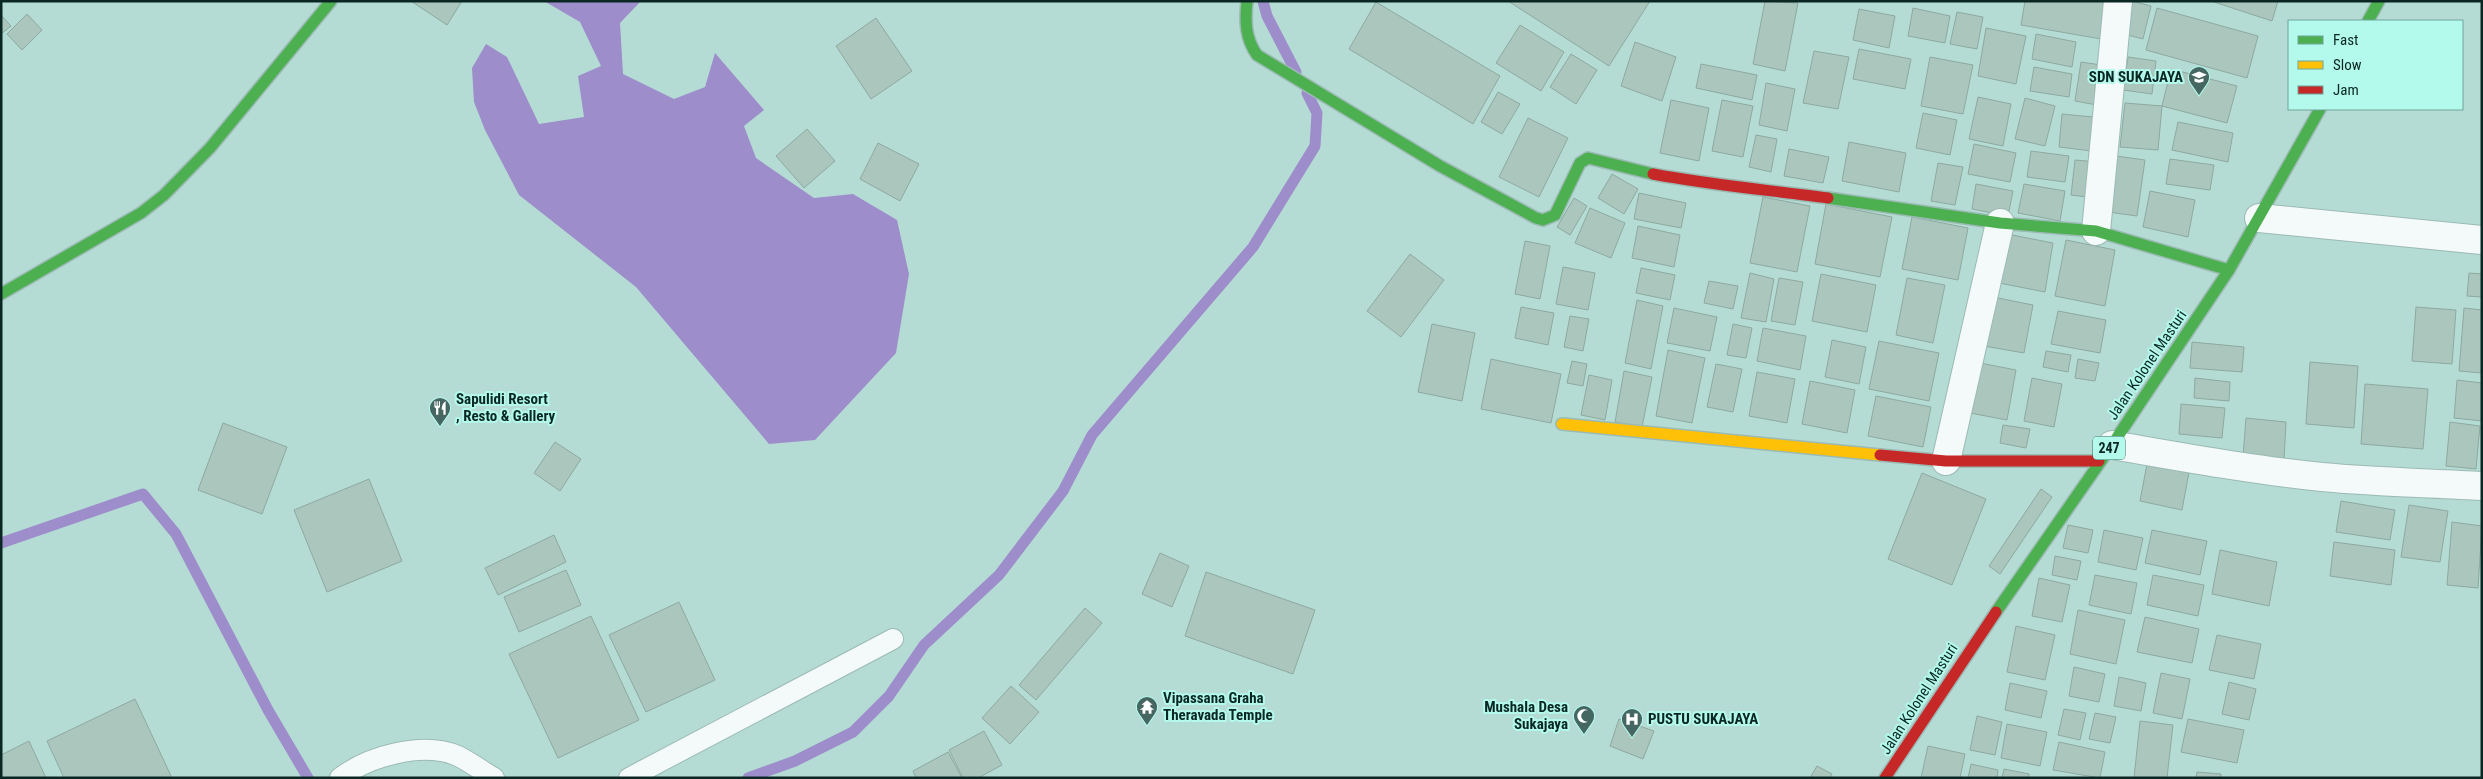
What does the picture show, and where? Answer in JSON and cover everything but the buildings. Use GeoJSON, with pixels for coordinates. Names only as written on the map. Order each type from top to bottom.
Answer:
{"type":"FeatureCollection","features":[{"type":"Feature","properties":{"kind":"street"},"geometry":{"type":"LineString","coordinates":[[1,294],[141,213],[164,196],[210,148],[331,1]]}},
{"type":"Feature","properties":{"kind":"street"},"geometry":{"type":"LineString","coordinates":[[1247,1],[1246,35],[1250,45],[1258,55],[1440,166],[1543,220],[1555,215],[1580,163],[1588,158],[1681,180],[2000,223],[2096,232],[2229,270]]}},
{"type":"Feature","properties":{"kind":"street"},"geometry":{"type":"LineString","coordinates":[[2096,232],[2118,1]]}},
{"type":"Feature","properties":{"kind":"street"},"geometry":{"type":"LineString","coordinates":[[2369,20],[2379,1]]}},
{"type":"Feature","properties":{"kind":"street","name":"Jalan Kolonel Masturi"},"geometry":{"type":"LineString","coordinates":[[1885,778],[1950,678],[2229,270],[2319,110]]}},
{"type":"Feature","properties":{"kind":"street"},"geometry":{"type":"LineString","coordinates":[[2259,218],[2482,240]]}},
{"type":"Feature","properties":{"kind":"street"},"geometry":{"type":"LineString","coordinates":[[1946,461],[2000,223]]}},
{"type":"Feature","properties":{"kind":"street"},"geometry":{"type":"LineString","coordinates":[[1562,424],[1946,461],[2105,453],[2399,484],[2482,486]]}},
{"type":"Feature","properties":{"kind":"lane"},"geometry":{"type":"LineString","coordinates":[[629,778],[893,639]]}},
{"type":"Feature","properties":{"kind":"lane"},"geometry":{"type":"LineString","coordinates":[[340,778],[357,765],[417,749],[456,755],[494,778]]}},
{"type":"Feature","properties":{"kind":"shaded area"},"geometry":{"type":"Polygon","coordinates":[[[544,1],[641,1],[620,23],[623,74],[674,99],[705,87],[715,53],[764,110],[744,126],[756,158],[814,198],[853,194],[897,220],[909,274],[896,353],[815,440],[769,444],[636,287],[519,195],[485,130],[474,102],[472,68],[486,44],[507,57],[539,124],[584,117],[578,76],[601,66],[580,22],[544,1]]]}},
{"type":"Feature","properties":{"kind":"waterway"},"geometry":{"type":"LineString","coordinates":[[1263,1],[1267,16],[1296,72]]}},
{"type":"Feature","properties":{"kind":"waterway"},"geometry":{"type":"LineString","coordinates":[[748,778],[795,761],[853,732],[889,696],[924,645],[999,575],[1063,491],[1092,435],[1253,247],[1315,146],[1317,113],[1307,93]]}},
{"type":"Feature","properties":{"kind":"waterway"},"geometry":{"type":"LineString","coordinates":[[1,543],[143,494],[176,534],[268,710],[308,778]]}},
{"type":"Feature","properties":{"kind":"traffic: fast"},"geometry":{"type":"LineString","coordinates":[[1,294],[141,213],[164,195],[210,148],[331,1]]}},
{"type":"Feature","properties":{"kind":"traffic: fast"},"geometry":{"type":"LineString","coordinates":[[1247,1],[1248,36],[1257,55],[1440,166],[1536,218],[1543,220],[1555,215],[1580,163],[1588,158],[1653,174]]}},
{"type":"Feature","properties":{"kind":"traffic: fast"},"geometry":{"type":"LineString","coordinates":[[2369,20],[2379,1]]}},
{"type":"Feature","properties":{"kind":"traffic: fast"},"geometry":{"type":"LineString","coordinates":[[1996,612],[2112,445],[2229,270],[2319,110]]}},
{"type":"Feature","properties":{"kind":"traffic: fast"},"geometry":{"type":"LineString","coordinates":[[1828,198],[2000,223],[2096,231],[2229,270]]}},
{"type":"Feature","properties":{"kind":"traffic: slow"},"geometry":{"type":"LineString","coordinates":[[1562,424],[1880,455]]}},
{"type":"Feature","properties":{"kind":"traffic: jam"},"geometry":{"type":"LineString","coordinates":[[1653,174],[1828,198]]}},
{"type":"Feature","properties":{"kind":"traffic: jam"},"geometry":{"type":"LineString","coordinates":[[1880,455],[1946,461],[2099,461]]}},
{"type":"Feature","properties":{"kind":"traffic: jam"},"geometry":{"type":"LineString","coordinates":[[1885,778],[1996,612]]}},
{"type":"Feature","properties":{"kind":"place","name":"SDN SUKAJAYA"},"geometry":{"type":"Point","coordinates":[2199,96]}},
{"type":"Feature","properties":{"kind":"place","name":"Sapulidi Resort , Resto & Gallery"},"geometry":{"type":"Point","coordinates":[440,427]}},
{"type":"Feature","properties":{"kind":"place","name":"Vipassana Graha Theravada Temple"},"geometry":{"type":"Point","coordinates":[1147,726]}},
{"type":"Feature","properties":{"kind":"place","name":"Mushala Desa Sukajaya"},"geometry":{"type":"Point","coordinates":[1584,735]}},
{"type":"Feature","properties":{"kind":"place","name":"PUSTU SUKAJAYA"},"geometry":{"type":"Point","coordinates":[1632,738]}}]}
